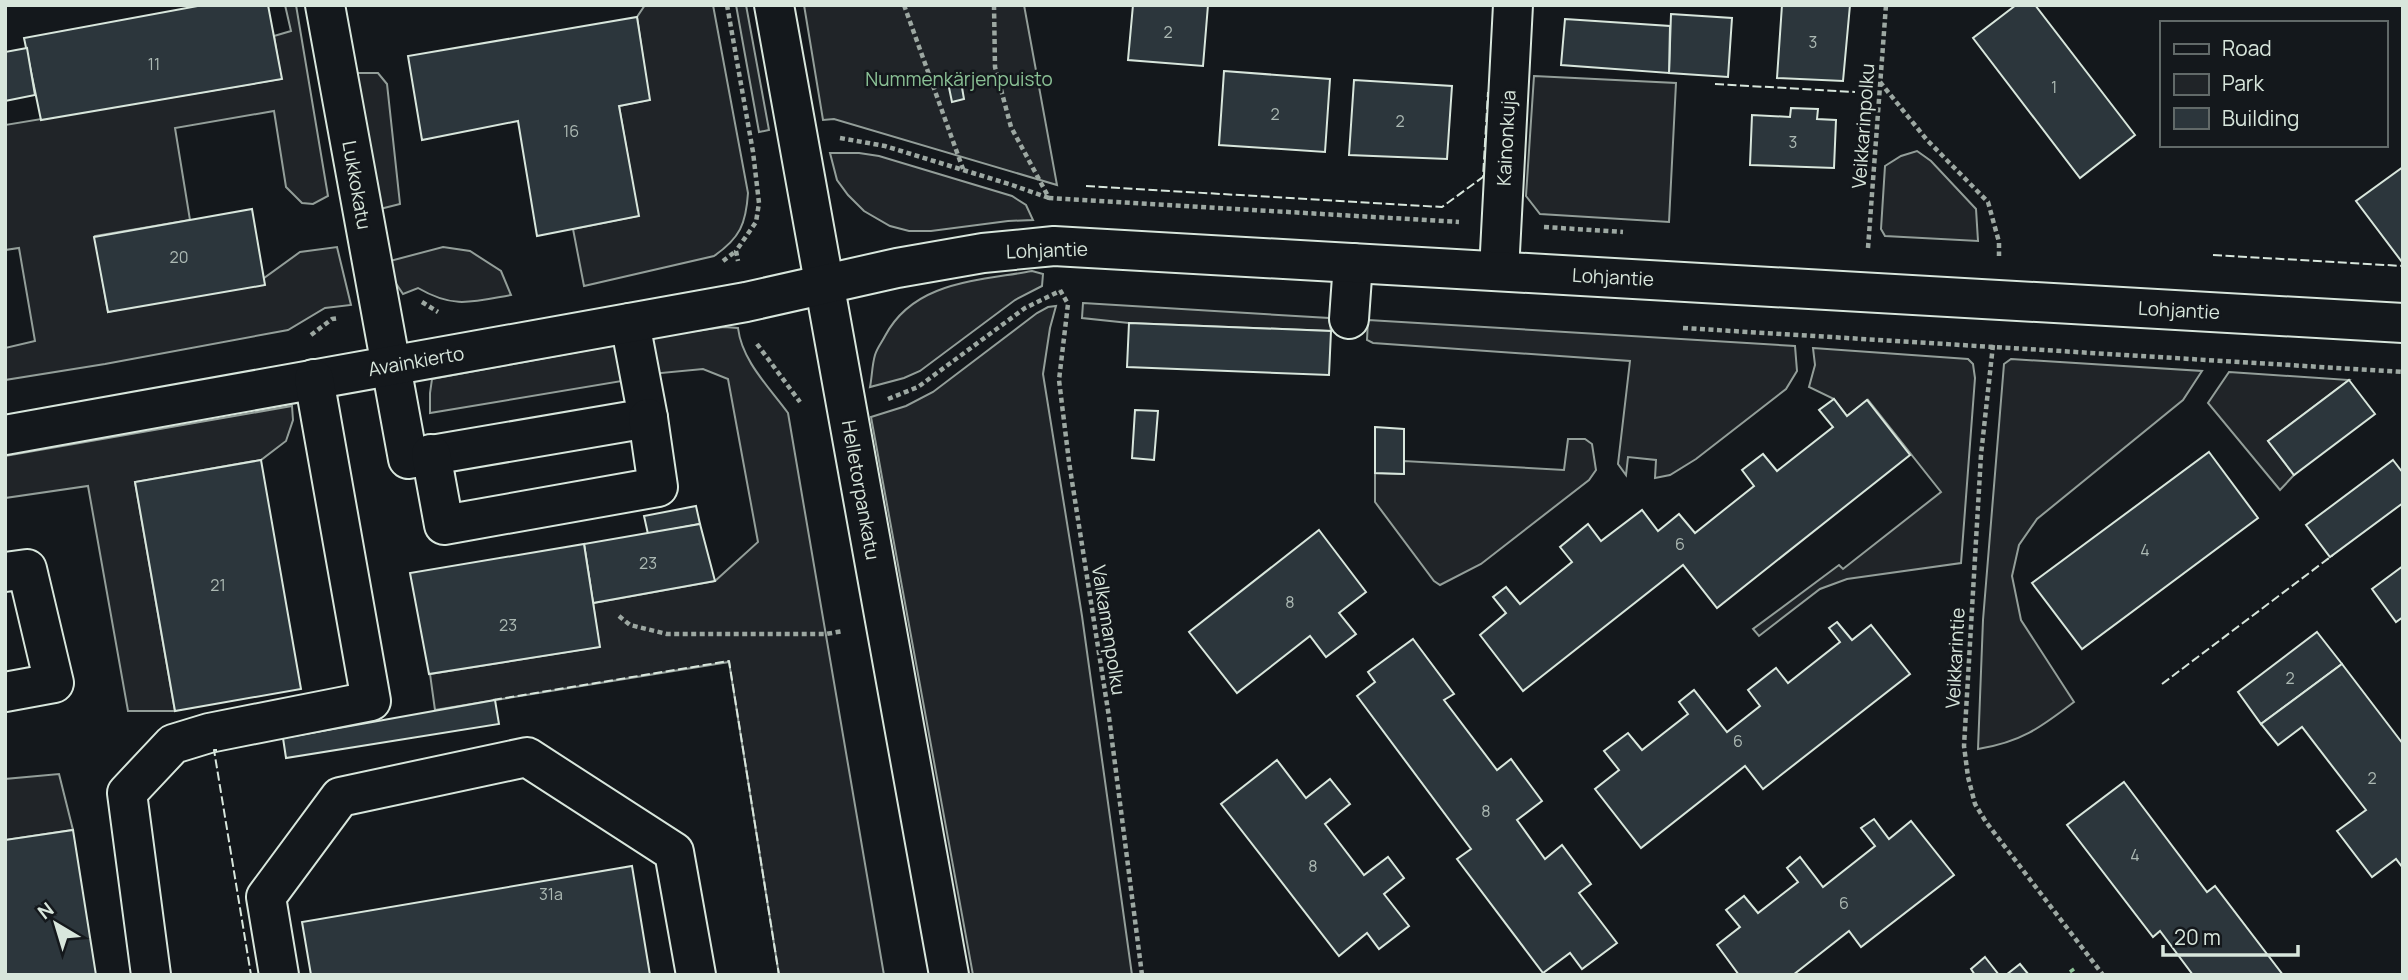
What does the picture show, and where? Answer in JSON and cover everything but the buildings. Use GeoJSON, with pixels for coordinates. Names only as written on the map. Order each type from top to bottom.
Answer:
{"type":"FeatureCollection","features":[{"type":"Feature","properties":{"kind":"street","name":"Lukkokatu"},"geometry":{"type":"LineString","coordinates":[[325,5],[408,459],[431,454]]}},
{"type":"Feature","properties":{"kind":"street","name":"Helletorpankatu"},"geometry":{"type":"LineString","coordinates":[[774,5],[949,975]]}},
{"type":"Feature","properties":{"kind":"street","name":"Kainonkuja"},"geometry":{"type":"LineString","coordinates":[[1499,271],[1513,5]]}},
{"type":"Feature","properties":{"kind":"street","name":"Lohjantie"},"geometry":{"type":"LineString","coordinates":[[825,284],[983,253],[1054,246],[2403,323]]}},
{"type":"Feature","properties":{"kind":"street"},"geometry":{"type":"LineString","coordinates":[[1349,319],[1353,263]]}},
{"type":"Feature","properties":{"kind":"street","name":"Avainkierto"},"geometry":{"type":"LineString","coordinates":[[5,435],[746,302],[825,284]]}},
{"type":"Feature","properties":{"kind":"street"},"geometry":{"type":"LineString","coordinates":[[630,323],[648,418],[658,487],[444,526],[431,454],[648,418]]}},
{"type":"Feature","properties":{"kind":"street"},"geometry":{"type":"LineString","coordinates":[[151,975],[127,793],[173,744],[209,733],[371,701],[314,379]]}},
{"type":"Feature","properties":{"kind":"street"},"geometry":{"type":"LineString","coordinates":[[5,572],[27,569],[54,683],[5,692]]}},
{"type":"Feature","properties":{"kind":"street"},"geometry":{"type":"LineString","coordinates":[[279,975],[266,897],[341,797],[527,757],[674,852],[696,975]]}},
{"type":"Feature","properties":{"kind":"path"},"geometry":{"type":"LineString","coordinates":[[904,5],[963,170]]}},
{"type":"Feature","properties":{"kind":"path"},"geometry":{"type":"LineString","coordinates":[[993,5],[995,67],[1011,127],[1049,198]]}},
{"type":"Feature","properties":{"kind":"path","name":"Veikkarinpolku"},"geometry":{"type":"LineString","coordinates":[[1868,248],[1886,5]]}},
{"type":"Feature","properties":{"kind":"path","name":"Veikkarintie"},"geometry":{"type":"LineString","coordinates":[[1880,82],[1927,141],[1988,202],[1999,242],[1993,347],[1981,455],[1970,639],[1964,746],[1968,777],[1975,804],[1986,822],[2103,975]]}},
{"type":"Feature","properties":{"kind":"path"},"geometry":{"type":"LineString","coordinates":[[753,152],[828,137],[853,139],[885,146],[1049,198]]}},
{"type":"Feature","properties":{"kind":"path","name":"Valkamanpolku"},"geometry":{"type":"LineString","coordinates":[[1049,198],[1060,290],[1068,304],[1059,380],[1069,462],[1109,717],[1142,975]]}},
{"type":"Feature","properties":{"kind":"path"},"geometry":{"type":"LineString","coordinates":[[919,387],[1025,308],[1060,290],[1074,291]]}},
{"type":"Feature","properties":{"kind":"path"},"geometry":{"type":"LineString","coordinates":[[1670,327],[2403,372]]}},
{"type":"Feature","properties":{"kind":"path"},"geometry":{"type":"LineString","coordinates":[[619,616],[630,625],[667,634],[826,634],[847,630]]}},
{"type":"Feature","properties":{"kind":"green space"},"geometry":{"type":"Polygon","coordinates":[[[285,5],[296,5],[328,196],[313,204],[302,203],[286,187],[274,111],[175,128],[190,220],[95,236],[108,312],[264,278],[300,252],[337,247],[351,305],[325,308],[288,330],[5,380],[5,348],[35,341],[19,248],[5,250],[5,125],[281,79],[274,36],[291,31],[285,5]]]}},
{"type":"Feature","properties":{"kind":"green space"},"geometry":{"type":"Polygon","coordinates":[[[645,5],[713,5],[748,193],[746,213],[736,236],[714,256],[584,286],[573,229],[638,216],[619,106],[649,100],[637,17],[645,5]]]}},
{"type":"Feature","properties":{"kind":"green space"},"geometry":{"type":"Polygon","coordinates":[[[736,5],[746,5],[769,130],[759,132],[736,5]]]}},
{"type":"Feature","properties":{"kind":"green space","name":"Nummenkärjenpuisto"},"geometry":{"type":"Polygon","coordinates":[[[804,5],[1024,5],[1057,185],[834,119],[823,120],[804,5]]]}},
{"type":"Feature","properties":{"kind":"green space"},"geometry":{"type":"Polygon","coordinates":[[[356,73],[378,73],[387,84],[400,204],[380,209],[356,73]]]}},
{"type":"Feature","properties":{"kind":"green space"},"geometry":{"type":"Polygon","coordinates":[[[1534,76],[1676,83],[1669,222],[1540,214],[1526,196],[1534,76]]]}},
{"type":"Feature","properties":{"kind":"green space"},"geometry":{"type":"Polygon","coordinates":[[[1917,151],[1931,161],[1976,209],[1978,241],[1885,236],[1881,229],[1885,166],[1901,156],[1917,151]]]}},
{"type":"Feature","properties":{"kind":"green space"},"geometry":{"type":"Polygon","coordinates":[[[830,153],[879,156],[1012,196],[1026,205],[1033,220],[931,231],[909,231],[890,226],[864,211],[848,195],[837,180],[830,153]]]}},
{"type":"Feature","properties":{"kind":"green space"},"geometry":{"type":"Polygon","coordinates":[[[443,247],[470,251],[501,271],[511,295],[463,302],[442,299],[418,288],[403,294],[391,276],[390,261],[443,247]]]}},
{"type":"Feature","properties":{"kind":"green space"},"geometry":{"type":"Polygon","coordinates":[[[1032,271],[1043,274],[1042,286],[1015,300],[920,371],[870,387],[877,350],[897,318],[913,304],[930,294],[969,281],[1032,271]]]}},
{"type":"Feature","properties":{"kind":"green space"},"geometry":{"type":"Polygon","coordinates":[[[1083,303],[1329,318],[1331,331],[1129,323],[1082,318],[1083,303]]]}},
{"type":"Feature","properties":{"kind":"green space"},"geometry":{"type":"Polygon","coordinates":[[[1056,306],[1043,374],[1082,616],[1132,975],[973,975],[871,417],[906,406],[933,392],[1037,313],[1056,306]]]}},
{"type":"Feature","properties":{"kind":"green space"},"geometry":{"type":"Polygon","coordinates":[[[1368,320],[1795,346],[1797,371],[1786,389],[1696,459],[1670,475],[1655,478],[1656,460],[1628,457],[1626,475],[1618,464],[1630,361],[1373,343],[1367,340],[1368,320]]]}},
{"type":"Feature","properties":{"kind":"green space"},"geometry":{"type":"Polygon","coordinates":[[[724,327],[738,328],[751,363],[788,413],[884,975],[779,975],[729,662],[435,710],[430,674],[599,647],[593,603],[715,581],[758,542],[728,379],[703,369],[651,374],[646,338],[724,327]]]}},
{"type":"Feature","properties":{"kind":"green space"},"geometry":{"type":"Polygon","coordinates":[[[616,345],[622,381],[430,413],[432,379],[616,345]]]}},
{"type":"Feature","properties":{"kind":"green space"},"geometry":{"type":"Polygon","coordinates":[[[1813,348],[1968,359],[1973,364],[1975,378],[1961,563],[1847,579],[1820,589],[1759,636],[1753,629],[1839,565],[1843,569],[1941,492],[1868,400],[1847,416],[1834,399],[1809,387],[1815,365],[1813,348]]]}},
{"type":"Feature","properties":{"kind":"green space"},"geometry":{"type":"Polygon","coordinates":[[[2011,359],[2202,371],[2183,400],[2037,519],[2019,545],[2012,576],[2021,620],[2074,702],[2029,733],[1978,749],[1983,620],[2004,364],[2011,359]]]}},
{"type":"Feature","properties":{"kind":"green space"},"geometry":{"type":"Polygon","coordinates":[[[2229,372],[2349,380],[2268,441],[2294,475],[2280,490],[2208,403],[2229,372]]]}},
{"type":"Feature","properties":{"kind":"green space"},"geometry":{"type":"Polygon","coordinates":[[[292,406],[293,420],[286,441],[261,460],[135,482],[175,711],[128,711],[88,486],[5,498],[5,456],[292,406]]]}},
{"type":"Feature","properties":{"kind":"green space"},"geometry":{"type":"Polygon","coordinates":[[[1568,439],[1585,439],[1592,444],[1596,470],[1589,480],[1481,564],[1440,585],[1434,581],[1375,502],[1375,473],[1403,474],[1404,461],[1564,470],[1568,439]]]}},
{"type":"Feature","properties":{"kind":"green space"},"geometry":{"type":"Polygon","coordinates":[[[59,774],[73,830],[5,840],[5,779],[59,774]]]}},
{"type":"Feature","properties":{"kind":"hedge"},"geometry":{"type":"LineString","coordinates":[[2071,969],[2075,975]]}},
{"type":"Feature","properties":{"kind":"fence"},"geometry":{"type":"LineString","coordinates":[[1715,84],[1855,92]]}},
{"type":"Feature","properties":{"kind":"fence"},"geometry":{"type":"LineString","coordinates":[[1086,186],[1442,207],[1483,177],[1488,92]]}},
{"type":"Feature","properties":{"kind":"fence"},"geometry":{"type":"LineString","coordinates":[[2213,255],[2403,266]]}},
{"type":"Feature","properties":{"kind":"fence"},"geometry":{"type":"LineString","coordinates":[[2162,684],[2333,555]]}},
{"type":"Feature","properties":{"kind":"fence"},"geometry":{"type":"LineString","coordinates":[[493,700],[729,661],[779,975]]}},
{"type":"Feature","properties":{"kind":"fence"},"geometry":{"type":"LineString","coordinates":[[217,750],[214,750],[251,975]]}}]}
